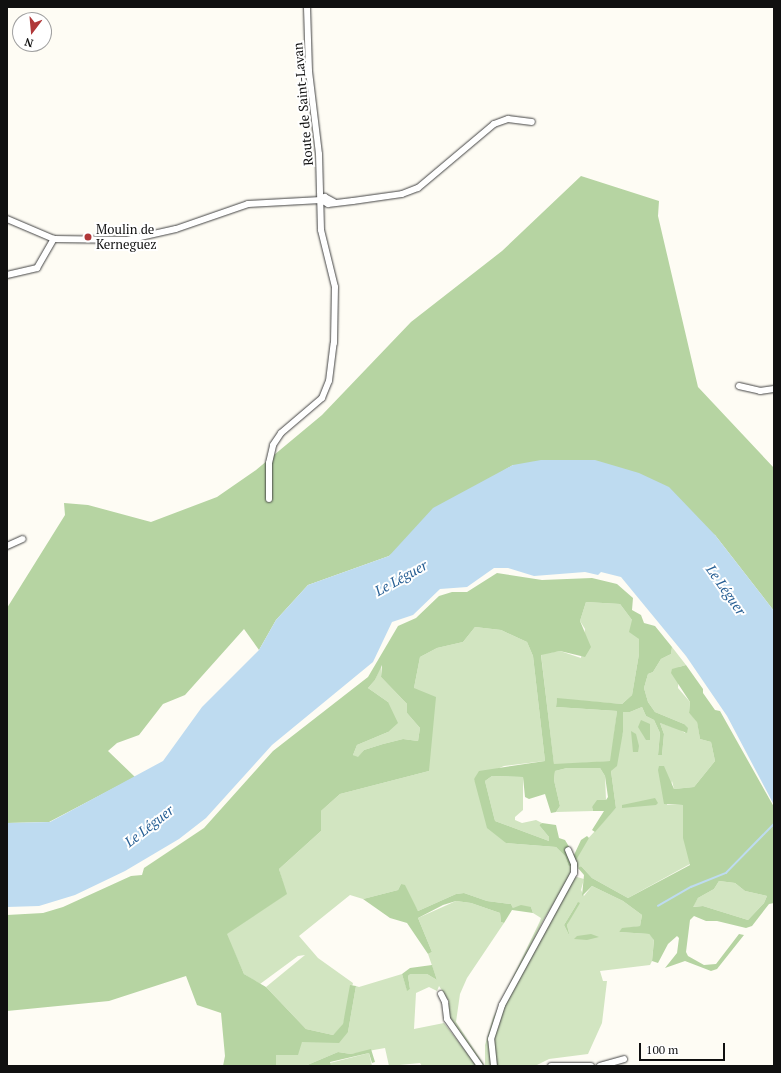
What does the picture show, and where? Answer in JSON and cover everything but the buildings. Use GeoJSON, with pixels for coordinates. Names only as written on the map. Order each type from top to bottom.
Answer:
{"type":"FeatureCollection","features":[{"type":"Feature","properties":{"kind":"street","name":"Route de Saint-Lavan"},"geometry":{"type":"LineString","coordinates":[[269,499],[269,463],[273,445],[281,433],[318,402],[328,381],[334,343],[335,287],[322,230],[319,154],[309,71],[308,7]]}},
{"type":"Feature","properties":{"kind":"street"},"geometry":{"type":"LineString","coordinates":[[7,219],[54,239],[94,240],[149,237],[248,204],[321,200],[325,197],[334,202],[402,194],[418,188],[494,124],[508,119],[532,122]]}},
{"type":"Feature","properties":{"kind":"street"},"geometry":{"type":"LineString","coordinates":[[7,275],[37,268],[54,239]]}},
{"type":"Feature","properties":{"kind":"street"},"geometry":{"type":"LineString","coordinates":[[739,386],[760,391],[774,389]]}},
{"type":"Feature","properties":{"kind":"street"},"geometry":{"type":"LineString","coordinates":[[7,546],[23,539]]}},
{"type":"Feature","properties":{"kind":"street"},"geometry":{"type":"LineString","coordinates":[[494,1066],[492,1039],[502,1005],[574,873],[574,864],[568,850]]}},
{"type":"Feature","properties":{"kind":"street"},"geometry":{"type":"LineString","coordinates":[[441,994],[445,1002],[447,1019],[480,1066]]}},
{"type":"Feature","properties":{"kind":"street"},"geometry":{"type":"LineString","coordinates":[[600,1066],[624,1059]]}},
{"type":"Feature","properties":{"kind":"street"},"geometry":{"type":"LineString","coordinates":[[551,1066],[591,1066]]}},
{"type":"Feature","properties":{"kind":"green space"},"geometry":{"type":"Polygon","coordinates":[[[581,176],[659,201],[658,216],[698,387],[774,468],[774,611],[715,535],[513,465],[476,487],[389,556],[308,585],[276,620],[259,650],[244,629],[185,695],[163,704],[139,735],[117,743],[108,751],[135,777],[49,822],[7,823],[7,608],[65,515],[64,503],[88,505],[151,522],[217,497],[256,470],[322,415],[411,322],[502,251],[581,176]]]}},
{"type":"Feature","properties":{"kind":"green space"},"geometry":{"type":"Polygon","coordinates":[[[497,573],[542,580],[592,578],[617,584],[633,598],[632,610],[641,615],[644,623],[655,626],[672,647],[671,654],[661,659],[653,672],[648,674],[644,688],[648,702],[655,712],[684,724],[688,728],[687,733],[660,723],[664,734],[662,755],[658,755],[660,733],[654,720],[646,716],[642,707],[630,712],[623,712],[623,732],[617,766],[611,771],[616,808],[595,832],[592,830],[604,811],[593,811],[592,807],[597,800],[606,800],[608,797],[605,776],[600,768],[567,768],[555,771],[554,780],[560,806],[556,812],[551,813],[545,794],[529,799],[525,797],[523,777],[492,776],[485,781],[495,821],[549,841],[549,837],[539,825],[542,823],[556,825],[559,838],[565,840],[574,855],[581,840],[587,836],[589,838],[575,862],[569,867],[565,856],[556,847],[506,843],[487,828],[474,779],[479,771],[545,761],[533,656],[527,642],[501,630],[475,627],[463,642],[437,648],[420,657],[414,688],[436,697],[429,771],[340,794],[321,811],[321,831],[279,869],[287,894],[227,934],[244,974],[266,987],[306,1029],[333,1035],[343,1024],[350,985],[356,986],[348,1032],[339,1043],[302,1042],[298,1055],[276,1055],[276,1066],[223,1066],[225,1056],[221,1013],[197,1005],[186,976],[109,1001],[7,1011],[7,915],[43,913],[63,907],[131,876],[142,875],[144,868],[204,828],[273,751],[368,677],[398,626],[416,618],[439,596],[452,592],[467,592],[497,573]],[[586,602],[580,621],[591,647],[585,657],[560,651],[541,655],[554,764],[610,761],[617,711],[556,707],[557,698],[622,704],[632,695],[639,654],[639,639],[629,632],[632,620],[620,604],[586,602]],[[382,665],[375,680],[368,688],[388,702],[398,723],[388,732],[357,745],[353,755],[358,757],[364,750],[383,744],[403,739],[418,741],[420,728],[407,713],[407,704],[381,677],[382,665]]]}},
{"type":"Feature","properties":{"kind":"green space"},"geometry":{"type":"Polygon","coordinates":[[[586,602],[620,604],[632,620],[639,639],[639,654],[632,695],[622,704],[557,699],[556,707],[617,711],[611,761],[554,765],[541,654],[560,651],[581,658],[585,629],[580,621],[586,602]]]}},
{"type":"Feature","properties":{"kind":"green space"},"geometry":{"type":"Polygon","coordinates":[[[475,627],[501,630],[527,642],[533,656],[545,761],[504,766],[474,779],[506,843],[556,847],[565,856],[569,867],[572,865],[568,881],[544,919],[500,1006],[495,1021],[492,1066],[485,1066],[485,1045],[493,1018],[541,918],[533,913],[531,907],[513,908],[511,904],[487,901],[464,893],[456,894],[418,911],[401,884],[398,890],[363,899],[350,895],[299,936],[318,958],[353,983],[343,1025],[333,1035],[306,1029],[266,987],[305,955],[298,956],[260,984],[244,974],[226,934],[286,894],[279,869],[321,831],[321,811],[340,794],[429,771],[414,688],[420,657],[437,648],[463,642],[475,627]]]}},
{"type":"Feature","properties":{"kind":"green space"},"geometry":{"type":"Polygon","coordinates":[[[672,647],[686,665],[679,667],[678,688],[690,702],[689,713],[697,721],[700,739],[711,742],[715,761],[694,787],[674,789],[672,781],[667,805],[683,805],[690,864],[628,898],[592,878],[581,866],[578,868],[575,862],[584,843],[616,808],[611,771],[623,732],[623,712],[630,712],[642,707],[646,716],[654,720],[660,733],[658,755],[662,755],[664,734],[660,723],[679,729],[685,733],[684,724],[655,712],[648,702],[644,688],[648,674],[653,672],[661,659],[671,654],[672,647]]]}},
{"type":"Feature","properties":{"kind":"green space"},"geometry":{"type":"Polygon","coordinates":[[[381,665],[381,677],[407,704],[407,713],[420,728],[418,741],[403,739],[383,744],[364,750],[358,758],[353,755],[357,745],[388,732],[388,702],[368,688],[375,680],[381,665]]]}},
{"type":"Feature","properties":{"kind":"green space"},"geometry":{"type":"Polygon","coordinates":[[[686,665],[703,689],[703,693],[715,710],[720,711],[774,807],[774,903],[769,904],[752,926],[746,928],[717,921],[706,921],[694,916],[690,920],[686,952],[688,956],[704,965],[716,964],[739,934],[744,935],[717,969],[711,971],[685,961],[665,968],[677,953],[679,938],[677,936],[668,944],[658,963],[652,961],[654,940],[649,934],[619,932],[622,928],[640,926],[642,915],[623,901],[592,886],[582,896],[584,875],[578,868],[581,866],[592,878],[628,898],[690,865],[683,838],[683,805],[664,804],[658,770],[659,766],[664,766],[674,789],[694,787],[715,761],[711,742],[700,739],[697,722],[689,713],[690,702],[671,673],[672,669],[686,665]],[[719,881],[714,889],[698,898],[693,907],[703,906],[748,920],[764,903],[767,896],[745,891],[735,883],[719,881]]]}},
{"type":"Feature","properties":{"kind":"green space"},"geometry":{"type":"Polygon","coordinates":[[[641,720],[650,724],[650,740],[646,740],[638,727],[641,720]]]}},
{"type":"Feature","properties":{"kind":"green space"},"geometry":{"type":"Polygon","coordinates":[[[631,731],[636,734],[639,746],[638,752],[633,752],[631,731]]]}},
{"type":"Feature","properties":{"kind":"green space"},"geometry":{"type":"Polygon","coordinates":[[[567,768],[600,768],[605,776],[606,800],[592,807],[593,811],[556,812],[560,806],[554,780],[555,771],[567,768]]]}},
{"type":"Feature","properties":{"kind":"green space"},"geometry":{"type":"Polygon","coordinates":[[[492,776],[523,777],[523,810],[515,817],[515,820],[522,823],[536,820],[542,823],[539,825],[549,837],[549,841],[495,821],[485,781],[492,776]]]}},
{"type":"Feature","properties":{"kind":"green space"},"geometry":{"type":"Polygon","coordinates":[[[655,798],[658,803],[656,805],[622,808],[622,805],[655,798]]]}},
{"type":"Feature","properties":{"kind":"green space"},"geometry":{"type":"Polygon","coordinates":[[[577,877],[584,879],[581,890],[584,896],[592,886],[623,901],[642,915],[640,926],[622,929],[619,932],[649,934],[654,939],[652,961],[650,965],[600,971],[603,981],[607,981],[602,1023],[588,1054],[549,1059],[535,1066],[495,1066],[493,1033],[500,1012],[574,878],[577,877]],[[578,902],[564,925],[570,937],[567,925],[578,902]]]}},
{"type":"Feature","properties":{"kind":"green space"},"geometry":{"type":"Polygon","coordinates":[[[719,881],[735,883],[745,891],[767,896],[764,903],[748,920],[703,906],[692,907],[698,898],[714,889],[719,881]]]}},
{"type":"Feature","properties":{"kind":"green space"},"geometry":{"type":"Polygon","coordinates":[[[401,884],[405,885],[418,911],[456,894],[464,893],[487,901],[511,904],[513,908],[521,905],[531,907],[533,913],[512,910],[504,923],[501,922],[500,913],[471,903],[456,901],[443,905],[418,918],[432,952],[428,954],[407,923],[390,918],[363,899],[398,890],[401,884]]]}},
{"type":"Feature","properties":{"kind":"green space"},"geometry":{"type":"Polygon","coordinates":[[[456,901],[471,903],[500,913],[501,922],[504,923],[467,978],[460,994],[456,1022],[485,1066],[483,1066],[447,1014],[449,1001],[439,986],[437,991],[429,987],[416,993],[414,1029],[444,1023],[477,1066],[422,1066],[420,1063],[389,1066],[385,1048],[351,1054],[338,1052],[305,1066],[276,1066],[276,1055],[302,1042],[348,1032],[356,986],[359,987],[402,974],[407,990],[410,989],[408,976],[410,973],[427,974],[437,980],[428,954],[432,952],[418,918],[456,901]]]}},
{"type":"Feature","properties":{"kind":"green space"},"geometry":{"type":"Polygon","coordinates":[[[578,902],[580,903],[567,925],[570,937],[564,925],[578,902]]]}},
{"type":"Feature","properties":{"kind":"green space"},"geometry":{"type":"Polygon","coordinates":[[[591,934],[599,937],[587,940],[574,939],[577,936],[591,934]]]}},
{"type":"Feature","properties":{"kind":"green space"},"geometry":{"type":"Polygon","coordinates":[[[432,965],[437,980],[427,974],[410,974],[408,976],[410,989],[407,991],[402,974],[410,968],[432,965]]]}},
{"type":"Feature","properties":{"kind":"green space"},"geometry":{"type":"Polygon","coordinates":[[[371,1049],[375,1062],[372,1063],[369,1053],[330,1062],[331,1066],[305,1066],[338,1052],[351,1054],[371,1049]]]}},
{"type":"Feature","properties":{"kind":"green space"},"geometry":{"type":"Polygon","coordinates":[[[369,1053],[372,1066],[331,1066],[330,1063],[369,1053]]]}},
{"type":"Feature","properties":{"kind":"water","name":"Le Léguer"},"geometry":{"type":"Polygon","coordinates":[[[541,460],[595,460],[639,473],[669,487],[715,535],[774,611],[774,805],[727,716],[686,656],[621,577],[601,572],[598,575],[585,572],[534,576],[508,568],[494,568],[467,587],[440,589],[413,615],[392,622],[373,662],[272,745],[206,818],[179,839],[125,871],[75,895],[39,906],[7,907],[7,823],[50,822],[163,761],[202,707],[259,650],[276,620],[308,585],[389,556],[433,508],[513,465],[541,460]]]}},
{"type":"Feature","properties":{"kind":"waterway"},"geometry":{"type":"LineString","coordinates":[[658,906],[691,887],[726,873],[774,824]]}},
{"type":"Feature","properties":{"kind":"place","name":"Moulin de Kerneguez"},"geometry":{"type":"Point","coordinates":[88,237]}}]}
